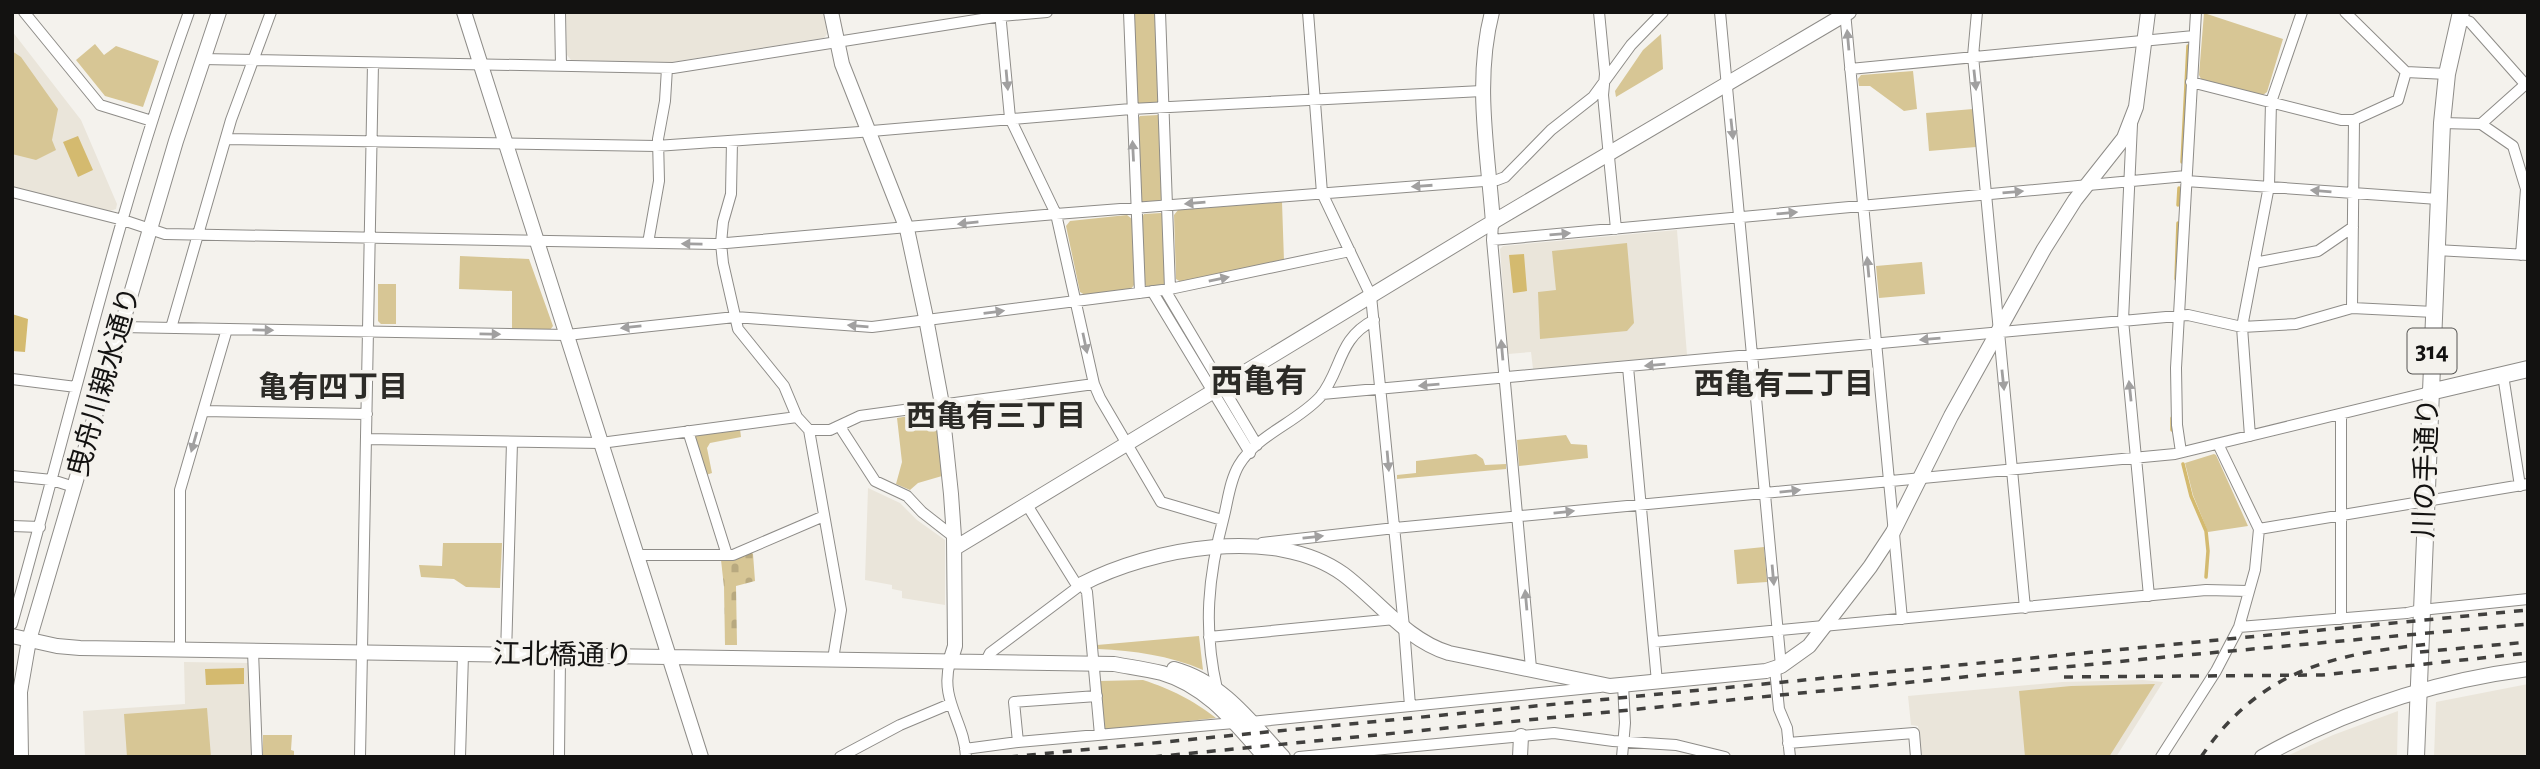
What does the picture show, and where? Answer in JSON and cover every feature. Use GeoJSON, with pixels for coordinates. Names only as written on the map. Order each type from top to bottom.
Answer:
{"type":"FeatureCollection","features":[{"type":"Feature","properties":{"kind":"main road","name":"川の手通り"},"geometry":{"type":"LineString","coordinates":[[2416,757],[2442,124],[2447,74],[2460,15]]}},
{"type":"Feature","properties":{"kind":"main road"},"geometry":{"type":"LineString","coordinates":[[2430,392],[2528,369]]}},
{"type":"Feature","properties":{"kind":"street"},"geometry":{"type":"LineString","coordinates":[[24,12],[100,105],[152,121]]}},
{"type":"Feature","properties":{"kind":"street"},"geometry":{"type":"LineString","coordinates":[[12,624],[123,220],[152,121],[189,12]]}},
{"type":"Feature","properties":{"kind":"street","name":"曳舟川親水通り"},"geometry":{"type":"LineString","coordinates":[[21,757],[16,692],[29,640],[150,229],[219,12]]}},
{"type":"Feature","properties":{"kind":"street"},"geometry":{"type":"LineString","coordinates":[[171,328],[226,139],[271,12]]}},
{"type":"Feature","properties":{"kind":"street"},"geometry":{"type":"LineString","coordinates":[[464,12],[701,757]]}},
{"type":"Feature","properties":{"kind":"street"},"geometry":{"type":"LineString","coordinates":[[560,12],[561,66]]}},
{"type":"Feature","properties":{"kind":"street"},"geometry":{"type":"LineString","coordinates":[[831,12],[842,64],[907,229],[942,405],[954,542],[955,646],[946,680],[950,704],[966,753],[1018,741],[1234,723]]}},
{"type":"Feature","properties":{"kind":"street"},"geometry":{"type":"LineString","coordinates":[[202,59],[667,68],[1001,14],[1046,12]]}},
{"type":"Feature","properties":{"kind":"street"},"geometry":{"type":"LineString","coordinates":[[1129,12],[1140,293]]}},
{"type":"Feature","properties":{"kind":"street"},"geometry":{"type":"LineString","coordinates":[[1160,12],[1168,206],[1167,290],[1217,389]]}},
{"type":"Feature","properties":{"kind":"street"},"geometry":{"type":"LineString","coordinates":[[1308,12],[1322,193],[1371,296],[1410,706]]}},
{"type":"Feature","properties":{"kind":"street"},"geometry":{"type":"LineString","coordinates":[[1492,12],[1483,56],[1482,91],[1493,223],[1492,240],[1531,668]]}},
{"type":"Feature","properties":{"kind":"street"},"geometry":{"type":"LineString","coordinates":[[1599,12],[1616,229]]}},
{"type":"Feature","properties":{"kind":"street"},"geometry":{"type":"LineString","coordinates":[[12,192],[123,220],[165,234],[721,243],[1490,181],[1505,177],[1551,130],[1593,97],[1631,45],[1663,12]]}},
{"type":"Feature","properties":{"kind":"street"},"geometry":{"type":"LineString","coordinates":[[1720,12],[1778,630],[1779,709],[1787,728],[1790,757]]}},
{"type":"Feature","properties":{"kind":"street"},"geometry":{"type":"LineString","coordinates":[[1977,12],[1973,57],[2025,608]]}},
{"type":"Feature","properties":{"kind":"street"},"geometry":{"type":"LineString","coordinates":[[2148,12],[2132,121],[2123,320],[2149,596]]}},
{"type":"Feature","properties":{"kind":"street"},"geometry":{"type":"LineString","coordinates":[[2181,452],[2177,425],[2176,379],[2196,12]]}},
{"type":"Feature","properties":{"kind":"street"},"geometry":{"type":"LineString","coordinates":[[2250,436],[2242,327],[2269,186],[2271,102],[2302,12]]}},
{"type":"Feature","properties":{"kind":"street"},"geometry":{"type":"LineString","coordinates":[[2345,12],[2406,72],[2447,74]]}},
{"type":"Feature","properties":{"kind":"street"},"geometry":{"type":"LineString","coordinates":[[954,542],[1027,505],[1608,153],[1846,13],[1902,619]]}},
{"type":"Feature","properties":{"kind":"street"},"geometry":{"type":"LineString","coordinates":[[1001,14],[1010,118],[1056,214],[1094,384],[1161,502],[1222,520]]}},
{"type":"Feature","properties":{"kind":"street"},"geometry":{"type":"LineString","coordinates":[[2460,15],[2470,22],[2526,83],[2481,124]]}},
{"type":"Feature","properties":{"kind":"street"},"geometry":{"type":"LineString","coordinates":[[1850,69],[2194,36]]}},
{"type":"Feature","properties":{"kind":"street"},"geometry":{"type":"LineString","coordinates":[[360,757],[373,63]]}},
{"type":"Feature","properties":{"kind":"street"},"geometry":{"type":"LineString","coordinates":[[648,243],[659,181],[659,146],[667,68]]}},
{"type":"Feature","properties":{"kind":"street"},"geometry":{"type":"LineString","coordinates":[[2192,82],[2341,120],[2354,120],[2398,100],[2406,72]]}},
{"type":"Feature","properties":{"kind":"street"},"geometry":{"type":"LineString","coordinates":[[226,139],[659,146],[1131,109],[1482,91]]}},
{"type":"Feature","properties":{"kind":"street"},"geometry":{"type":"LineString","coordinates":[[2352,308],[2354,120]]}},
{"type":"Feature","properties":{"kind":"street"},"geometry":{"type":"LineString","coordinates":[[1251,722],[1778,667],[1810,646],[1893,532],[1951,416],[2045,249],[2075,200],[2117,147],[2132,121]]}},
{"type":"Feature","properties":{"kind":"street"},"geometry":{"type":"LineString","coordinates":[[2436,250],[2524,255],[2526,189],[2513,146],[2481,124],[2442,124]]}},
{"type":"Feature","properties":{"kind":"street"},"geometry":{"type":"LineString","coordinates":[[732,141],[731,194],[723,222],[721,243],[723,263],[738,329],[784,386],[797,417],[809,430],[841,610],[834,659]]}},
{"type":"Feature","properties":{"kind":"street"},"geometry":{"type":"LineString","coordinates":[[1492,240],[2186,178],[2438,199]]}},
{"type":"Feature","properties":{"kind":"street"},"geometry":{"type":"LineString","coordinates":[[2254,263],[2318,251],[2353,227]]}},
{"type":"Feature","properties":{"kind":"street"},"geometry":{"type":"LineString","coordinates":[[121,327],[567,335],[735,317],[872,327],[1167,290],[1350,251]]}},
{"type":"Feature","properties":{"kind":"street"},"geometry":{"type":"LineString","coordinates":[[1152,291],[1253,449]]}},
{"type":"Feature","properties":{"kind":"street"},"geometry":{"type":"LineString","coordinates":[[1322,394],[2188,315],[2242,327],[2296,324],[2352,308],[2434,312]]}},
{"type":"Feature","properties":{"kind":"street"},"geometry":{"type":"LineString","coordinates":[[1217,689],[1209,637],[1208,604],[1215,548],[1239,465],[1253,449],[1322,394],[1346,346],[1362,327],[1374,320]]}},
{"type":"Feature","properties":{"kind":"street"},"geometry":{"type":"LineString","coordinates":[[180,650],[180,491],[228,329]]}},
{"type":"Feature","properties":{"kind":"street"},"geometry":{"type":"LineString","coordinates":[[1628,367],[1657,681]]}},
{"type":"Feature","properties":{"kind":"street"},"geometry":{"type":"LineString","coordinates":[[2259,529],[2524,485],[2503,375]]}},
{"type":"Feature","properties":{"kind":"street"},"geometry":{"type":"LineString","coordinates":[[12,379],[76,387]]}},
{"type":"Feature","properties":{"kind":"street"},"geometry":{"type":"LineString","coordinates":[[809,430],[842,427],[860,415],[1094,384]]}},
{"type":"Feature","properties":{"kind":"street"},"geometry":{"type":"LineString","coordinates":[[985,663],[990,653],[1080,585],[1136,560],[1215,548],[1395,528],[2137,458],[2181,452],[2430,392]]}},
{"type":"Feature","properties":{"kind":"street"},"geometry":{"type":"LineString","coordinates":[[203,411],[367,414]]}},
{"type":"Feature","properties":{"kind":"street"},"geometry":{"type":"LineString","coordinates":[[2341,414],[2341,619]]}},
{"type":"Feature","properties":{"kind":"street"},"geometry":{"type":"LineString","coordinates":[[367,439],[601,443],[797,417]]}},
{"type":"Feature","properties":{"kind":"street"},"geometry":{"type":"LineString","coordinates":[[842,427],[875,481],[907,496],[954,542]]}},
{"type":"Feature","properties":{"kind":"street"},"geometry":{"type":"LineString","coordinates":[[688,431],[727,555]]}},
{"type":"Feature","properties":{"kind":"street"},"geometry":{"type":"LineString","coordinates":[[506,655],[512,442]]}},
{"type":"Feature","properties":{"kind":"street"},"geometry":{"type":"LineString","coordinates":[[2161,757],[2216,671],[2239,627],[2255,570],[2259,529],[2218,443]]}},
{"type":"Feature","properties":{"kind":"street"},"geometry":{"type":"LineString","coordinates":[[12,477],[52,481],[74,487]]}},
{"type":"Feature","properties":{"kind":"street"},"geometry":{"type":"LineString","coordinates":[[1027,505],[1087,592],[1100,735]]}},
{"type":"Feature","properties":{"kind":"street"},"geometry":{"type":"LineString","coordinates":[[637,555],[727,555],[824,516]]}},
{"type":"Feature","properties":{"kind":"street"},"geometry":{"type":"LineString","coordinates":[[12,526],[40,527]]}},
{"type":"Feature","properties":{"kind":"street"},"geometry":{"type":"LineString","coordinates":[[1245,545],[1319,560],[1345,576],[1423,642],[1438,650],[1616,686]]}},
{"type":"Feature","properties":{"kind":"street"},"geometry":{"type":"LineString","coordinates":[[1654,642],[2206,590],[2248,591]]}},
{"type":"Feature","properties":{"kind":"street"},"geometry":{"type":"LineString","coordinates":[[2239,627],[2407,613],[2528,599]]}},
{"type":"Feature","properties":{"kind":"street"},"geometry":{"type":"LineString","coordinates":[[1209,637],[1400,623]]}},
{"type":"Feature","properties":{"kind":"street","name":"江北橋通り"},"geometry":{"type":"LineString","coordinates":[[12,636],[67,647],[180,650],[1157,664],[1186,673],[1217,689],[1283,757]]}},
{"type":"Feature","properties":{"kind":"street"},"geometry":{"type":"LineString","coordinates":[[253,651],[257,757]]}},
{"type":"Feature","properties":{"kind":"street"},"geometry":{"type":"LineString","coordinates":[[460,757],[463,654]]}},
{"type":"Feature","properties":{"kind":"street"},"geometry":{"type":"LineString","coordinates":[[559,757],[560,656]]}},
{"type":"Feature","properties":{"kind":"street","name":"江北橋通り"},"geometry":{"type":"LineString","coordinates":[[1114,664],[1164,674],[1180,680],[1213,700],[1265,757]]}},
{"type":"Feature","properties":{"kind":"street"},"geometry":{"type":"LineString","coordinates":[[2262,757],[2346,716],[2418,692],[2454,682],[2528,669]]}},
{"type":"Feature","properties":{"kind":"street"},"geometry":{"type":"LineString","coordinates":[[1616,686],[1625,723],[1622,757]]}},
{"type":"Feature","properties":{"kind":"street"},"geometry":{"type":"LineString","coordinates":[[1018,741],[1014,702],[1097,695]]}},
{"type":"Feature","properties":{"kind":"street"},"geometry":{"type":"LineString","coordinates":[[840,757],[901,725],[950,704]]}},
{"type":"Feature","properties":{"kind":"street"},"geometry":{"type":"LineString","coordinates":[[1299,757],[1554,733],[1624,742],[1676,745],[1725,757]]}},
{"type":"Feature","properties":{"kind":"street"},"geometry":{"type":"LineString","coordinates":[[1788,743],[1914,733],[1916,757]]}},
{"type":"Feature","properties":{"kind":"street"},"geometry":{"type":"LineString","coordinates":[[1520,757],[1521,736]]}},
{"type":"Feature","properties":{"kind":"shaded area"},"geometry":{"type":"Polygon","coordinates":[[[566,12],[825,12],[827,34],[824,38],[666,63],[571,60],[567,55],[566,12]]]}},
{"type":"Feature","properties":{"kind":"shaded area"},"geometry":{"type":"Polygon","coordinates":[[[12,31],[81,120],[117,204],[116,209],[110,211],[12,187],[12,31]]]}},
{"type":"Feature","properties":{"kind":"shaded area"},"geometry":{"type":"Polygon","coordinates":[[[78,136],[93,170],[78,177],[63,142],[78,136]]]}},
{"type":"Feature","properties":{"kind":"shaded area"},"geometry":{"type":"Polygon","coordinates":[[[1677,230],[1687,355],[1533,369],[1531,352],[1508,354],[1500,249],[1503,246],[1677,230]]]}},
{"type":"Feature","properties":{"kind":"shaded area"},"geometry":{"type":"Polygon","coordinates":[[[1524,254],[1527,291],[1513,293],[1509,255],[1524,254]]]}},
{"type":"Feature","properties":{"kind":"shaded area"},"geometry":{"type":"Polygon","coordinates":[[[12,314],[28,319],[25,352],[12,351],[12,314]]]}},
{"type":"Feature","properties":{"kind":"shaded area"},"geometry":{"type":"Polygon","coordinates":[[[868,488],[900,503],[917,520],[945,540],[945,605],[902,598],[902,591],[892,589],[892,585],[865,580],[868,488]]]}},
{"type":"Feature","properties":{"kind":"shaded area"},"geometry":{"type":"Polygon","coordinates":[[[184,662],[249,663],[253,757],[85,757],[83,711],[185,704],[184,662]]]}},
{"type":"Feature","properties":{"kind":"shaded area"},"geometry":{"type":"Polygon","coordinates":[[[244,668],[244,684],[206,685],[205,669],[244,668]]]}},
{"type":"Feature","properties":{"kind":"shaded area"},"geometry":{"type":"Polygon","coordinates":[[[2062,682],[2163,682],[2116,757],[1922,757],[1918,726],[1911,725],[1908,696],[2062,682]]]}},
{"type":"Feature","properties":{"kind":"shaded area"},"geometry":{"type":"Polygon","coordinates":[[[2528,684],[2528,757],[2434,757],[2436,702],[2528,684]]]}},
{"type":"Feature","properties":{"kind":"shaded area"},"geometry":{"type":"Polygon","coordinates":[[[2398,711],[2397,757],[2285,757],[2333,735],[2398,711]]]}},
{"type":"Feature","properties":{"kind":"green space"},"geometry":{"type":"Polygon","coordinates":[[[1153,12],[1158,18],[1161,100],[1158,104],[1139,105],[1135,101],[1133,16],[1136,13],[1153,12]]]}},
{"type":"Feature","properties":{"kind":"green space"},"geometry":{"type":"Polygon","coordinates":[[[2204,13],[2283,39],[2267,92],[2263,95],[2201,79],[2199,75],[2204,13]]]}},
{"type":"Feature","properties":{"kind":"green space"},"geometry":{"type":"Polygon","coordinates":[[[1661,34],[1663,69],[1616,97],[1615,91],[1643,50],[1661,34]]]}},
{"type":"Feature","properties":{"kind":"green space"},"geometry":{"type":"Polygon","coordinates":[[[95,44],[104,55],[116,46],[159,61],[143,107],[105,96],[76,60],[95,44]]]}},
{"type":"Feature","properties":{"kind":"green space"},"geometry":{"type":"Polygon","coordinates":[[[12,51],[21,57],[58,109],[52,140],[56,150],[36,160],[12,154],[12,51]]]}},
{"type":"Feature","properties":{"kind":"green space"},"geometry":{"type":"Polygon","coordinates":[[[1913,71],[1917,109],[1904,111],[1870,86],[1859,86],[1858,79],[1861,75],[1913,71]]]}},
{"type":"Feature","properties":{"kind":"green space"},"geometry":{"type":"Polygon","coordinates":[[[1973,109],[1976,147],[1929,151],[1926,113],[1973,109]]]}},
{"type":"Feature","properties":{"kind":"green space"},"geometry":{"type":"Polygon","coordinates":[[[1158,115],[1162,119],[1165,197],[1161,203],[1144,203],[1140,199],[1137,120],[1140,116],[1158,115]]]}},
{"type":"Feature","properties":{"kind":"green space"},"geometry":{"type":"Polygon","coordinates":[[[1282,202],[1284,261],[1181,282],[1176,279],[1174,215],[1178,210],[1282,202]]]}},
{"type":"Feature","properties":{"kind":"green space"},"geometry":{"type":"Polygon","coordinates":[[[1161,213],[1165,217],[1167,281],[1164,285],[1147,287],[1144,283],[1141,219],[1144,214],[1161,213]]]}},
{"type":"Feature","properties":{"kind":"green space"},"geometry":{"type":"Polygon","coordinates":[[[1127,215],[1132,219],[1134,285],[1131,289],[1085,295],[1080,292],[1066,226],[1070,221],[1127,215]]]}},
{"type":"Feature","properties":{"kind":"green space"},"geometry":{"type":"Polygon","coordinates":[[[1627,243],[1634,323],[1627,331],[1540,339],[1538,292],[1556,290],[1552,251],[1627,243]]]}},
{"type":"Feature","properties":{"kind":"green space"},"geometry":{"type":"Polygon","coordinates":[[[460,256],[529,259],[553,326],[550,330],[512,330],[512,291],[459,289],[460,256]]]}},
{"type":"Feature","properties":{"kind":"green space"},"geometry":{"type":"Polygon","coordinates":[[[1922,262],[1925,294],[1879,298],[1876,266],[1922,262]]]}},
{"type":"Feature","properties":{"kind":"green space"},"geometry":{"type":"Polygon","coordinates":[[[378,284],[396,284],[396,324],[381,324],[378,321],[378,284]]]}},
{"type":"Feature","properties":{"kind":"green space"},"geometry":{"type":"Polygon","coordinates":[[[933,412],[937,417],[942,476],[918,483],[910,490],[896,484],[902,462],[897,418],[933,412]]]}},
{"type":"Feature","properties":{"kind":"green space"},"geometry":{"type":"Polygon","coordinates":[[[740,429],[741,437],[710,443],[707,448],[712,473],[706,475],[695,434],[740,429]]]}},
{"type":"Feature","properties":{"kind":"green space"},"geometry":{"type":"Polygon","coordinates":[[[1566,435],[1571,444],[1587,445],[1588,458],[1519,466],[1517,440],[1566,435]]]}},
{"type":"Feature","properties":{"kind":"green space"},"geometry":{"type":"Polygon","coordinates":[[[1476,454],[1483,459],[1485,465],[1506,464],[1506,469],[1397,479],[1397,475],[1416,473],[1416,461],[1476,454]]]}},
{"type":"Feature","properties":{"kind":"green space"},"geometry":{"type":"Polygon","coordinates":[[[2214,454],[2248,526],[2208,532],[2193,495],[2185,463],[2214,454]]]}},
{"type":"Feature","properties":{"kind":"green space"},"geometry":{"type":"Polygon","coordinates":[[[443,543],[502,543],[500,588],[466,587],[454,579],[421,577],[419,565],[442,566],[443,543]]]}},
{"type":"Feature","properties":{"kind":"green space"},"geometry":{"type":"Polygon","coordinates":[[[1764,547],[1767,582],[1737,584],[1734,550],[1764,547]]]}},
{"type":"Feature","properties":{"kind":"green space"},"geometry":{"type":"Polygon","coordinates":[[[751,552],[755,581],[736,586],[737,645],[725,645],[721,560],[735,560],[751,552]]]}},
{"type":"Feature","properties":{"kind":"green space"},"geometry":{"type":"Polygon","coordinates":[[[1199,636],[1203,670],[1151,655],[1098,649],[1097,645],[1199,636]]]}},
{"type":"Feature","properties":{"kind":"green space"},"geometry":{"type":"Polygon","coordinates":[[[1143,680],[1164,687],[1216,718],[1105,730],[1100,681],[1143,680]]]}},
{"type":"Feature","properties":{"kind":"green space"},"geometry":{"type":"Polygon","coordinates":[[[2155,684],[2109,757],[2025,757],[2019,691],[2071,686],[2155,684]]]}},
{"type":"Feature","properties":{"kind":"green space"},"geometry":{"type":"Polygon","coordinates":[[[207,708],[211,757],[127,757],[124,714],[207,708]]]}},
{"type":"Feature","properties":{"kind":"green space"},"geometry":{"type":"Polygon","coordinates":[[[263,735],[292,735],[291,750],[294,751],[294,757],[263,757],[263,735]]]}},
{"type":"Feature","properties":{"kind":"waterway"},"geometry":{"type":"LineString","coordinates":[[2182,162],[2188,46]]}},
{"type":"Feature","properties":{"kind":"waterway"},"geometry":{"type":"LineString","coordinates":[[2178,205],[2179,188]]}},
{"type":"Feature","properties":{"kind":"waterway"},"geometry":{"type":"LineString","coordinates":[[2176,279],[2178,223]]}},
{"type":"Feature","properties":{"kind":"waterway"},"geometry":{"type":"LineString","coordinates":[[2172,418],[2172,430]]}},
{"type":"Feature","properties":{"kind":"waterway"},"geometry":{"type":"LineString","coordinates":[[2183,464],[2191,496],[2206,531],[2206,577]]}},
{"type":"Feature","properties":{"kind":"railway"},"geometry":{"type":"LineString","coordinates":[[1009,757],[2528,610]]}},
{"type":"Feature","properties":{"kind":"railway"},"geometry":{"type":"LineString","coordinates":[[1153,757],[2528,624]]}},
{"type":"Feature","properties":{"kind":"railway"},"geometry":{"type":"LineString","coordinates":[[2420,652],[2528,642]]}},
{"type":"Feature","properties":{"kind":"railway"},"geometry":{"type":"LineString","coordinates":[[2201,757],[2248,704],[2301,672],[2330,661],[2361,654],[2430,644]]}},
{"type":"Feature","properties":{"kind":"railway"},"geometry":{"type":"LineString","coordinates":[[2064,677],[2322,675],[2528,653]]}},
{"type":"Feature","properties":{"kind":"district","name":"西亀有"},"geometry":{"type":"Point","coordinates":[1259,382]}},
{"type":"Feature","properties":{"kind":"district","name":"西亀有二丁目"},"geometry":{"type":"Point","coordinates":[1784,385]}},
{"type":"Feature","properties":{"kind":"district","name":"亀有四丁目"},"geometry":{"type":"Point","coordinates":[333,388]}},
{"type":"Feature","properties":{"kind":"district","name":"西亀有三丁目"},"geometry":{"type":"Point","coordinates":[996,417]}}]}
